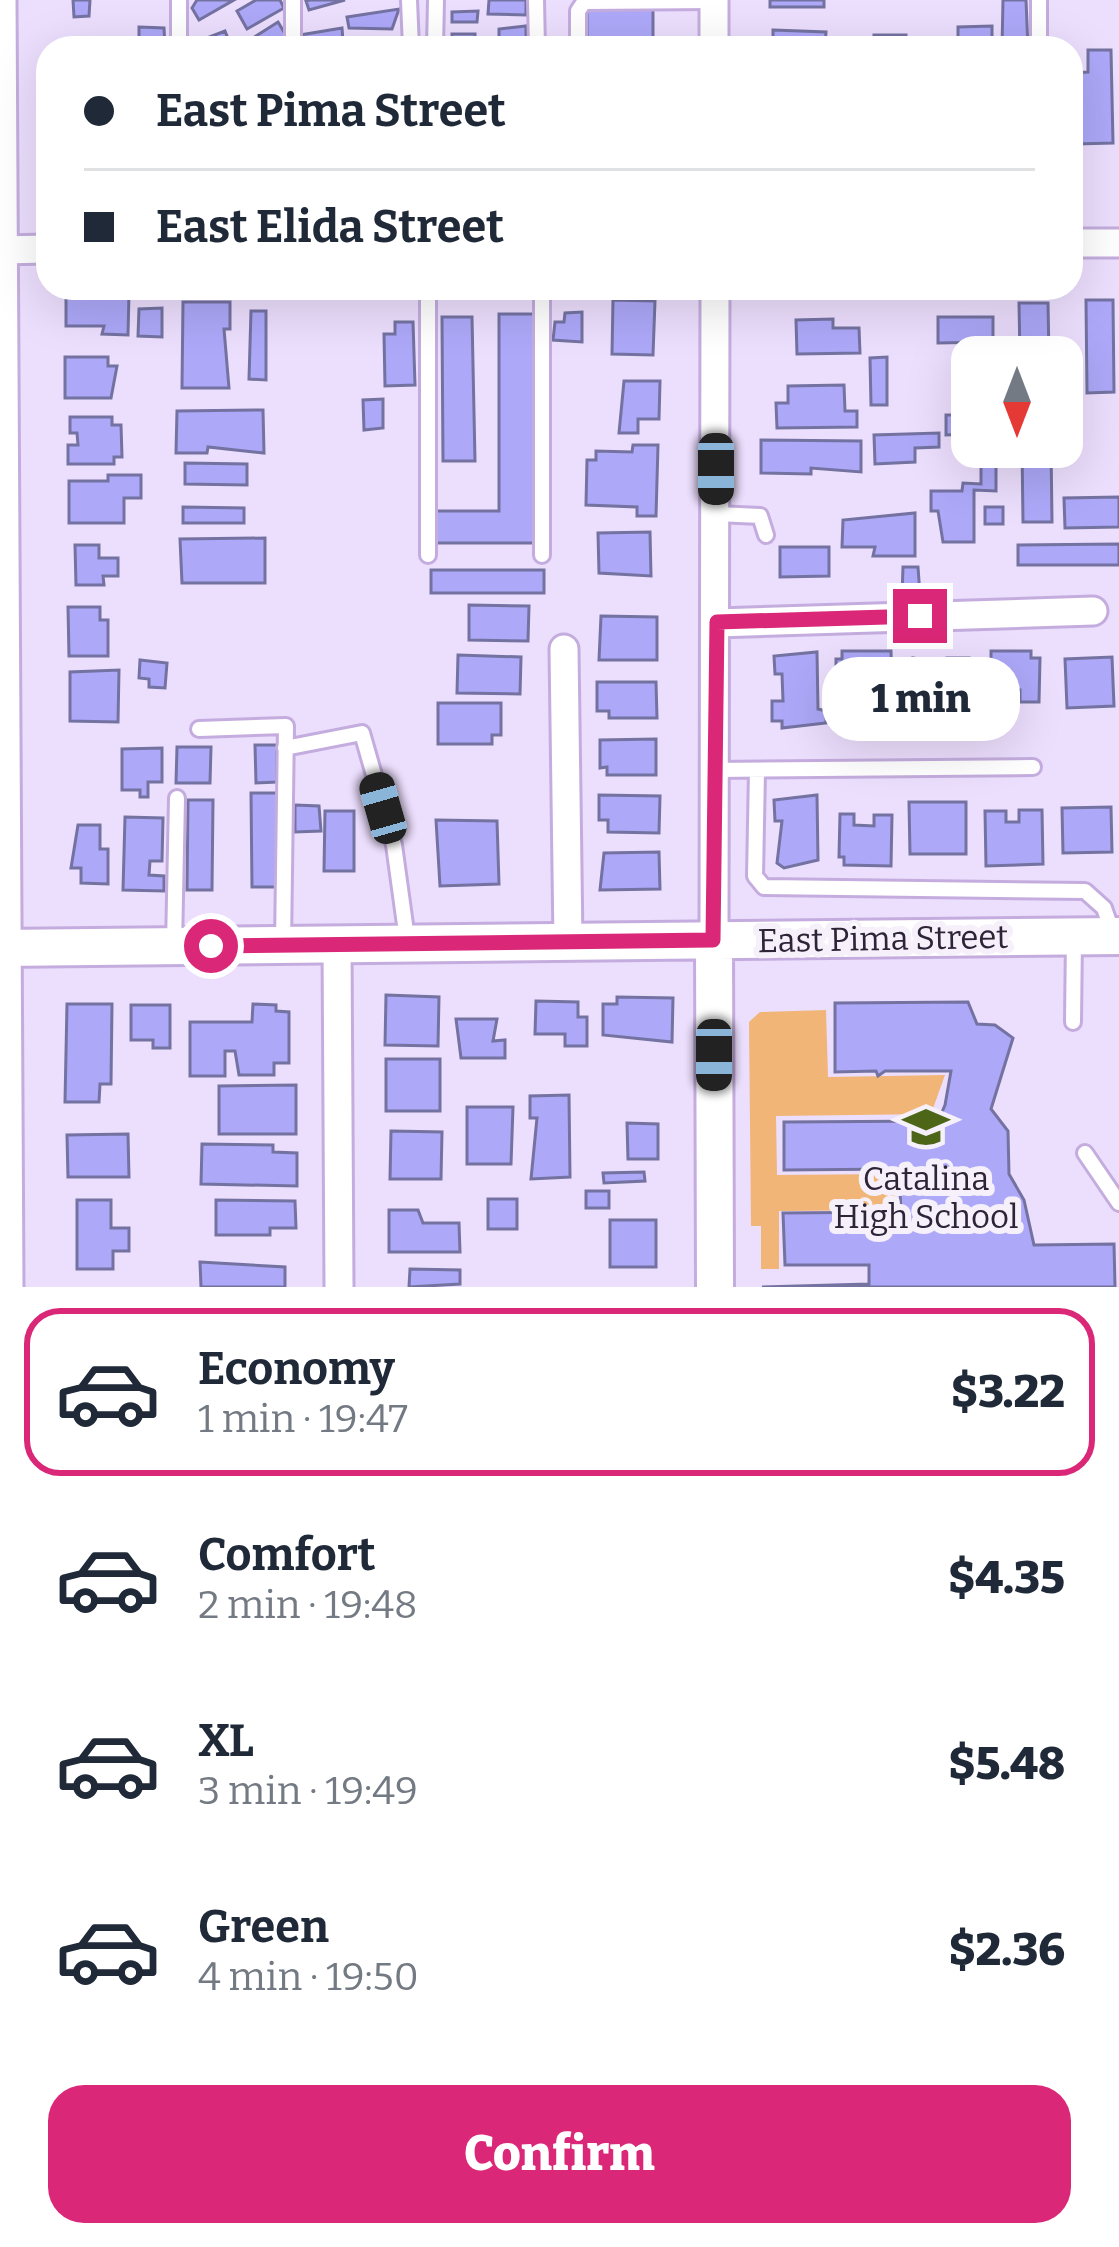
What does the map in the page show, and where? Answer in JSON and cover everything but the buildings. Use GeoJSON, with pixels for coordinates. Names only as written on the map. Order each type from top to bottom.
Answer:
{"type":"FeatureCollection","features":[{"type":"Feature","properties":{"kind":"street"},"geometry":{"type":"LineString","coordinates":[[2,0],[3,948],[9,1287]]}},
{"type":"Feature","properties":{"kind":"street"},"geometry":{"type":"LineString","coordinates":[[714,1],[714,36]]}},
{"type":"Feature","properties":{"kind":"street"},"geometry":{"type":"LineString","coordinates":[[1083,243],[1119,243]]}},
{"type":"Feature","properties":{"kind":"street"},"geometry":{"type":"LineString","coordinates":[[0,250],[36,249]]}},
{"type":"Feature","properties":{"kind":"street"},"geometry":{"type":"LineString","coordinates":[[715,1287],[716,300]]}},
{"type":"Feature","properties":{"kind":"street"},"geometry":{"type":"LineString","coordinates":[[717,622],[1093,611]]}},
{"type":"Feature","properties":{"kind":"street"},"geometry":{"type":"LineString","coordinates":[[564,649],[568,942]]}},
{"type":"Feature","properties":{"kind":"street","name":"East Pima Street"},"geometry":{"type":"LineString","coordinates":[[3,948],[1116,936]]}},
{"type":"Feature","properties":{"kind":"street"},"geometry":{"type":"LineString","coordinates":[[337,944],[339,1287]]}},
{"type":"Feature","properties":{"kind":"lane"},"geometry":{"type":"LineString","coordinates":[[179,0],[179,36]]}},
{"type":"Feature","properties":{"kind":"lane"},"geometry":{"type":"LineString","coordinates":[[293,0],[293,36]]}},
{"type":"Feature","properties":{"kind":"lane"},"geometry":{"type":"LineString","coordinates":[[409,0],[410,36]]}},
{"type":"Feature","properties":{"kind":"lane"},"geometry":{"type":"LineString","coordinates":[[435,36],[436,0]]}},
{"type":"Feature","properties":{"kind":"lane"},"geometry":{"type":"LineString","coordinates":[[536,0],[537,36]]}},
{"type":"Feature","properties":{"kind":"lane"},"geometry":{"type":"LineString","coordinates":[[1039,0],[1039,36]]}},
{"type":"Feature","properties":{"kind":"lane"},"geometry":{"type":"LineString","coordinates":[[578,36],[578,10],[584,2],[714,1]]}},
{"type":"Feature","properties":{"kind":"lane"},"geometry":{"type":"LineString","coordinates":[[428,300],[428,555]]}},
{"type":"Feature","properties":{"kind":"lane"},"geometry":{"type":"LineString","coordinates":[[542,300],[542,555]]}},
{"type":"Feature","properties":{"kind":"lane"},"geometry":{"type":"LineString","coordinates":[[717,514],[760,516],[766,535]]}},
{"type":"Feature","properties":{"kind":"lane"},"geometry":{"type":"LineString","coordinates":[[199,729],[286,727],[283,945]]}},
{"type":"Feature","properties":{"kind":"lane"},"geometry":{"type":"LineString","coordinates":[[285,748],[362,733],[394,845],[408,944]]}},
{"type":"Feature","properties":{"kind":"lane"},"geometry":{"type":"LineString","coordinates":[[715,770],[1034,767]]}},
{"type":"Feature","properties":{"kind":"lane"},"geometry":{"type":"LineString","coordinates":[[757,770],[755,876],[764,887],[1084,892],[1104,908],[1116,936]]}},
{"type":"Feature","properties":{"kind":"lane"},"geometry":{"type":"LineString","coordinates":[[174,946],[177,798]]}},
{"type":"Feature","properties":{"kind":"lane"},"geometry":{"type":"LineString","coordinates":[[1073,1022],[1074,936]]}},
{"type":"Feature","properties":{"kind":"lane"},"geometry":{"type":"LineString","coordinates":[[1085,1153],[1119,1203]]}},
{"type":"Feature","properties":{"kind":"shaded area"},"geometry":{"type":"Polygon","coordinates":[[[826,1010],[828,1077],[945,1075],[931,1114],[776,1116],[777,1175],[895,1174],[896,1210],[779,1211],[779,1269],[761,1269],[761,1226],[751,1226],[749,1022],[760,1012],[826,1010]]]}},
{"type":"Feature","properties":{"kind":"place","name":"Catalina High School"},"geometry":{"type":"Point","coordinates":[926,1127]}},
{"type":"Feature","properties":{"kind":"route"},"geometry":{"type":"LineString","coordinates":[[211,946],[713,940],[717,622],[920,616]]}}]}
